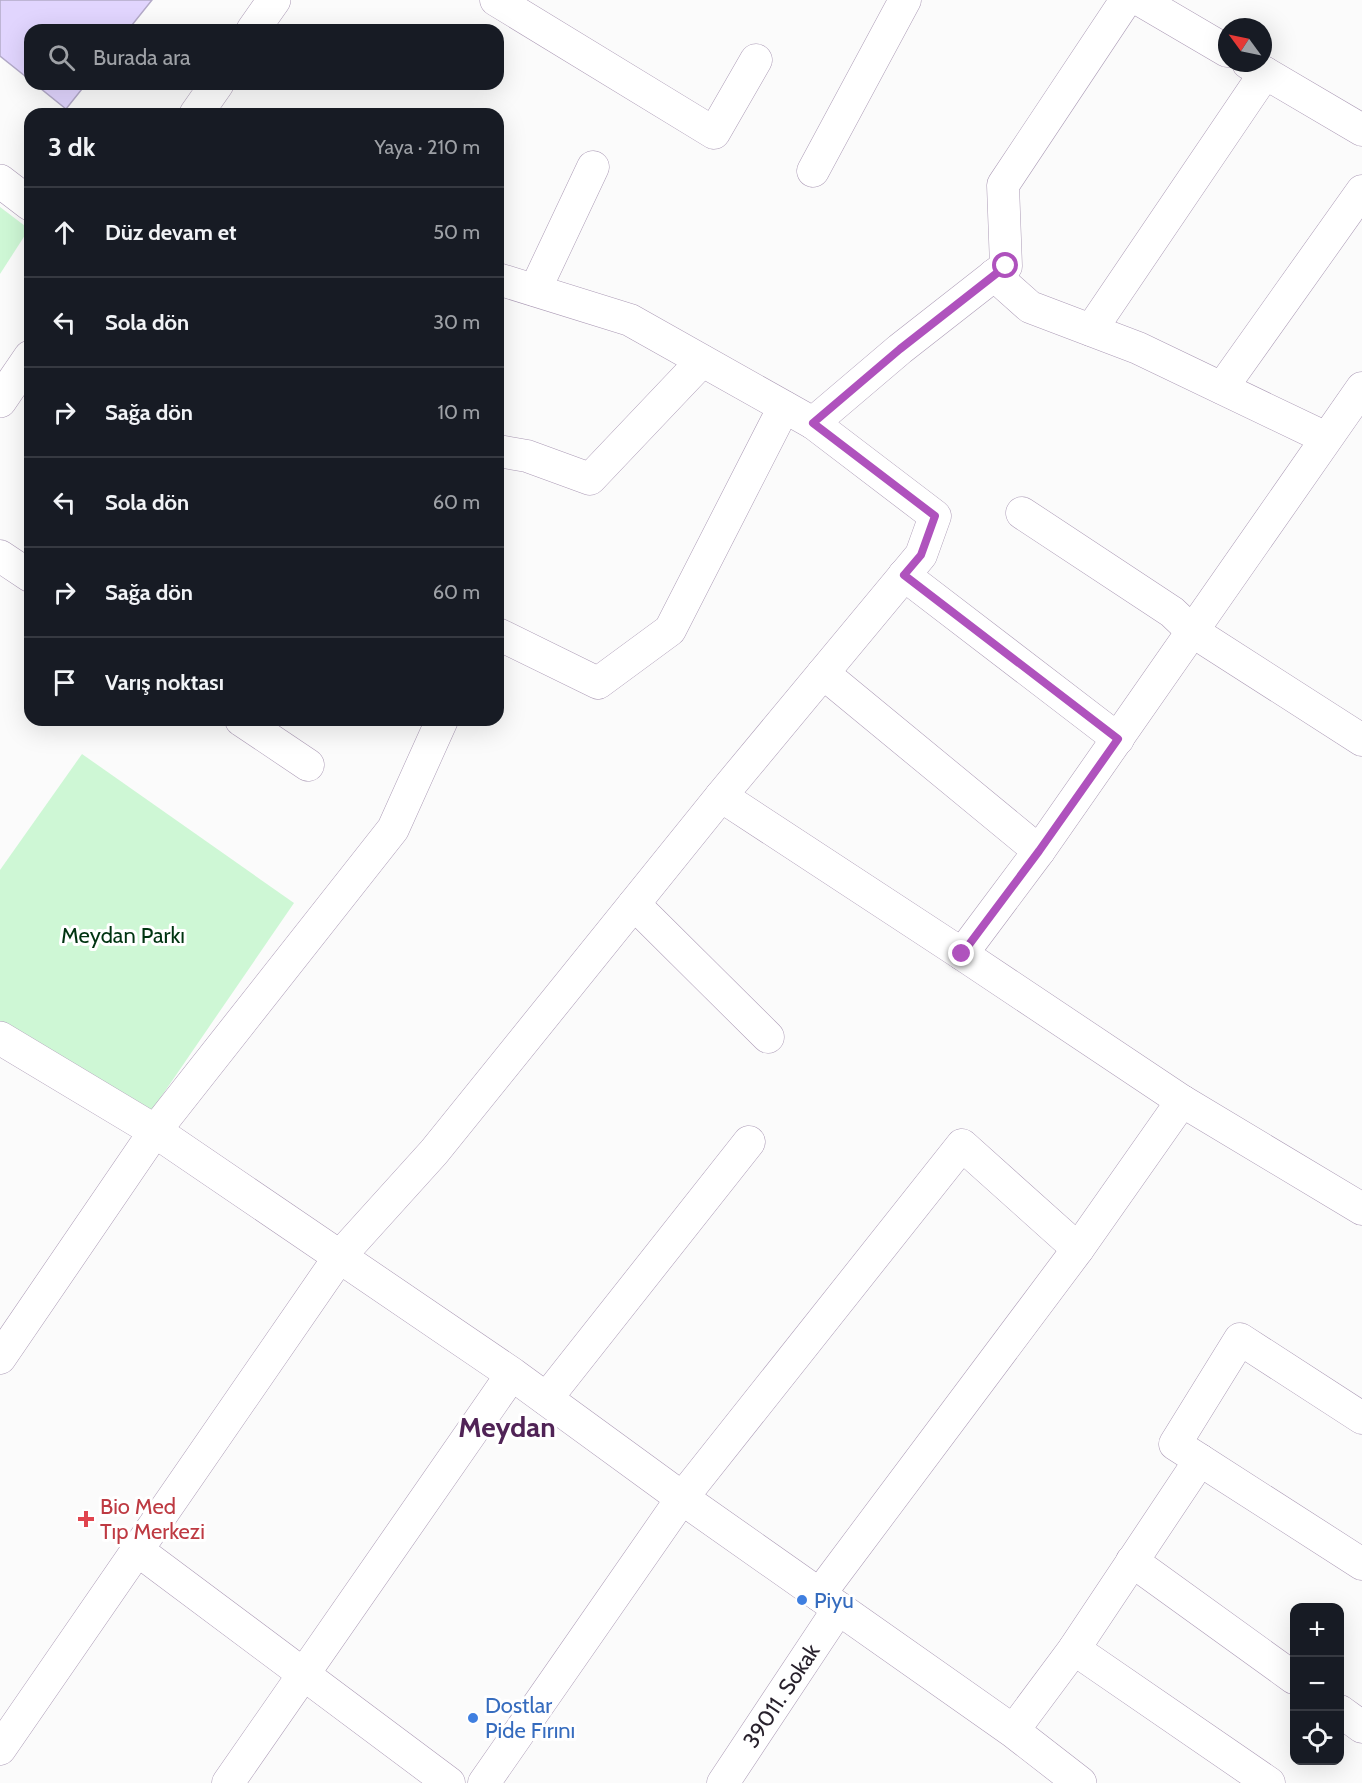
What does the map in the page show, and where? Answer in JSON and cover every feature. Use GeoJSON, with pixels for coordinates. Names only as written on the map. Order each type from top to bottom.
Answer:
{"type":"FeatureCollection","features":[{"type":"Feature","properties":{"kind":"main road"},"geometry":{"type":"LineString","coordinates":[[258,24],[274,0]]}},
{"type":"Feature","properties":{"kind":"main road"},"geometry":{"type":"LineString","coordinates":[[200,108],[213,90]]}},
{"type":"Feature","properties":{"kind":"main road"},"geometry":{"type":"LineString","coordinates":[[0,181],[24,199]]}},
{"type":"Feature","properties":{"kind":"main road"},"geometry":{"type":"LineString","coordinates":[[0,401],[24,366]]}},
{"type":"Feature","properties":{"kind":"main road"},"geometry":{"type":"LineString","coordinates":[[0,1038],[155,1131],[512,1374],[682,1498],[1013,1731],[1080,1783]]}},
{"type":"Feature","properties":{"kind":"street"},"geometry":{"type":"LineString","coordinates":[[496,0],[714,132],[756,60]]}},
{"type":"Feature","properties":{"kind":"street"},"geometry":{"type":"LineString","coordinates":[[813,171],[905,0]]}},
{"type":"Feature","properties":{"kind":"street"},"geometry":{"type":"LineString","coordinates":[[813,423],[900,349],[1006,266],[1003,185],[1126,0]]}},
{"type":"Feature","properties":{"kind":"street"},"geometry":{"type":"LineString","coordinates":[[1140,0],[1218,46]]}},
{"type":"Feature","properties":{"kind":"street"},"geometry":{"type":"LineString","coordinates":[[1091,330],[1253,72]]}},
{"type":"Feature","properties":{"kind":"street"},"geometry":{"type":"LineString","coordinates":[[1263,72],[1362,130]]}},
{"type":"Feature","properties":{"kind":"street"},"geometry":{"type":"LineString","coordinates":[[535,290],[593,167]]}},
{"type":"Feature","properties":{"kind":"street"},"geometry":{"type":"LineString","coordinates":[[1222,388],[1362,191]]}},
{"type":"Feature","properties":{"kind":"street"},"geometry":{"type":"LineString","coordinates":[[994,275],[1030,307],[1138,348],[1326,438]]}},
{"type":"Feature","properties":{"kind":"street"},"geometry":{"type":"LineString","coordinates":[[0,1749],[340,1256],[434,1152],[721,796],[921,555],[935,516],[813,423],[630,320],[504,281]]}},
{"type":"Feature","properties":{"kind":"street"},"geometry":{"type":"LineString","coordinates":[[504,452],[527,456],[590,479],[702,361]]}},
{"type":"Feature","properties":{"kind":"street"},"geometry":{"type":"LineString","coordinates":[[962,954],[1039,851],[1362,388]]}},
{"type":"Feature","properties":{"kind":"street"},"geometry":{"type":"LineString","coordinates":[[504,637],[598,683],[670,630],[784,406]]}},
{"type":"Feature","properties":{"kind":"street"},"geometry":{"type":"LineString","coordinates":[[1022,513],[1172,612],[1192,631],[1362,740]]}},
{"type":"Feature","properties":{"kind":"street"},"geometry":{"type":"LineString","coordinates":[[0,556],[24,572]]}},
{"type":"Feature","properties":{"kind":"street"},"geometry":{"type":"LineString","coordinates":[[904,575],[1118,739]]}},
{"type":"Feature","properties":{"kind":"street"},"geometry":{"type":"LineString","coordinates":[[823,673],[1039,851]]}},
{"type":"Feature","properties":{"kind":"street"},"geometry":{"type":"LineString","coordinates":[[250,726],[308,765]]}},
{"type":"Feature","properties":{"kind":"street"},"geometry":{"type":"LineString","coordinates":[[0,1358],[155,1131],[393,830],[439,726]]}},
{"type":"Feature","properties":{"kind":"street"},"geometry":{"type":"LineString","coordinates":[[721,796],[1182,1101],[1362,1209]]}},
{"type":"Feature","properties":{"kind":"street"},"geometry":{"type":"LineString","coordinates":[[634,904],[768,1037]]}},
{"type":"Feature","properties":{"kind":"street","name":"39011. Sokak"},"geometry":{"type":"LineString","coordinates":[[723,1783],[829,1602],[1182,1101]]}},
{"type":"Feature","properties":{"kind":"street"},"geometry":{"type":"LineString","coordinates":[[546,1399],[749,1142]]}},
{"type":"Feature","properties":{"kind":"street"},"geometry":{"type":"LineString","coordinates":[[484,1783],[682,1498],[962,1145],[1078,1249]]}},
{"type":"Feature","properties":{"kind":"street"},"geometry":{"type":"LineString","coordinates":[[1362,1418],[1240,1339],[1175,1444],[1362,1564]]}},
{"type":"Feature","properties":{"kind":"street"},"geometry":{"type":"LineString","coordinates":[[228,1783],[512,1374]]}},
{"type":"Feature","properties":{"kind":"street"},"geometry":{"type":"LineString","coordinates":[[1013,1731],[1074,1649],[1200,1460]]}},
{"type":"Feature","properties":{"kind":"street"},"geometry":{"type":"LineString","coordinates":[[136,1549],[449,1783]]}},
{"type":"Feature","properties":{"kind":"street"},"geometry":{"type":"LineString","coordinates":[[1132,1562],[1290,1675]]}},
{"type":"Feature","properties":{"kind":"street"},"geometry":{"type":"LineString","coordinates":[[1074,1649],[1269,1783]]}},
{"type":"Feature","properties":{"kind":"street"},"geometry":{"type":"LineString","coordinates":[[1344,1714],[1362,1727]]}},
{"type":"Feature","properties":{"kind":"green space"},"geometry":{"type":"Polygon","coordinates":[[[0,207],[24,225],[24,237],[0,274],[0,207]]]}},
{"type":"Feature","properties":{"kind":"green space","name":"Meydan Parkı"},"geometry":{"type":"Polygon","coordinates":[[[82,754],[294,903],[150,1113],[0,1021],[0,870],[82,754]]]}},
{"type":"Feature","properties":{"kind":"building"},"geometry":{"type":"Polygon","coordinates":[[[0,0],[152,0],[133,24],[24,24],[24,75],[0,56],[0,0]]]}},
{"type":"Feature","properties":{"kind":"building"},"geometry":{"type":"Polygon","coordinates":[[[42,90],[81,90],[65,108],[42,90]]]}},
{"type":"Feature","properties":{"kind":"place","name":"Bio Med Tıp Merkezi"},"geometry":{"type":"Point","coordinates":[86,1519]}},
{"type":"Feature","properties":{"kind":"place","name":"Piyu"},"geometry":{"type":"Point","coordinates":[802,1600]}},
{"type":"Feature","properties":{"kind":"place","name":"Dostlar Pide Fırını"},"geometry":{"type":"Point","coordinates":[473,1718]}},
{"type":"Feature","properties":{"kind":"district","name":"Meydan"},"geometry":{"type":"Point","coordinates":[507,1427]}},
{"type":"Feature","properties":{"kind":"route"},"geometry":{"type":"LineString","coordinates":[[962,954],[1039,851],[1118,739],[904,575],[921,555],[935,516],[813,423],[900,349],[1006,266]]}}]}
